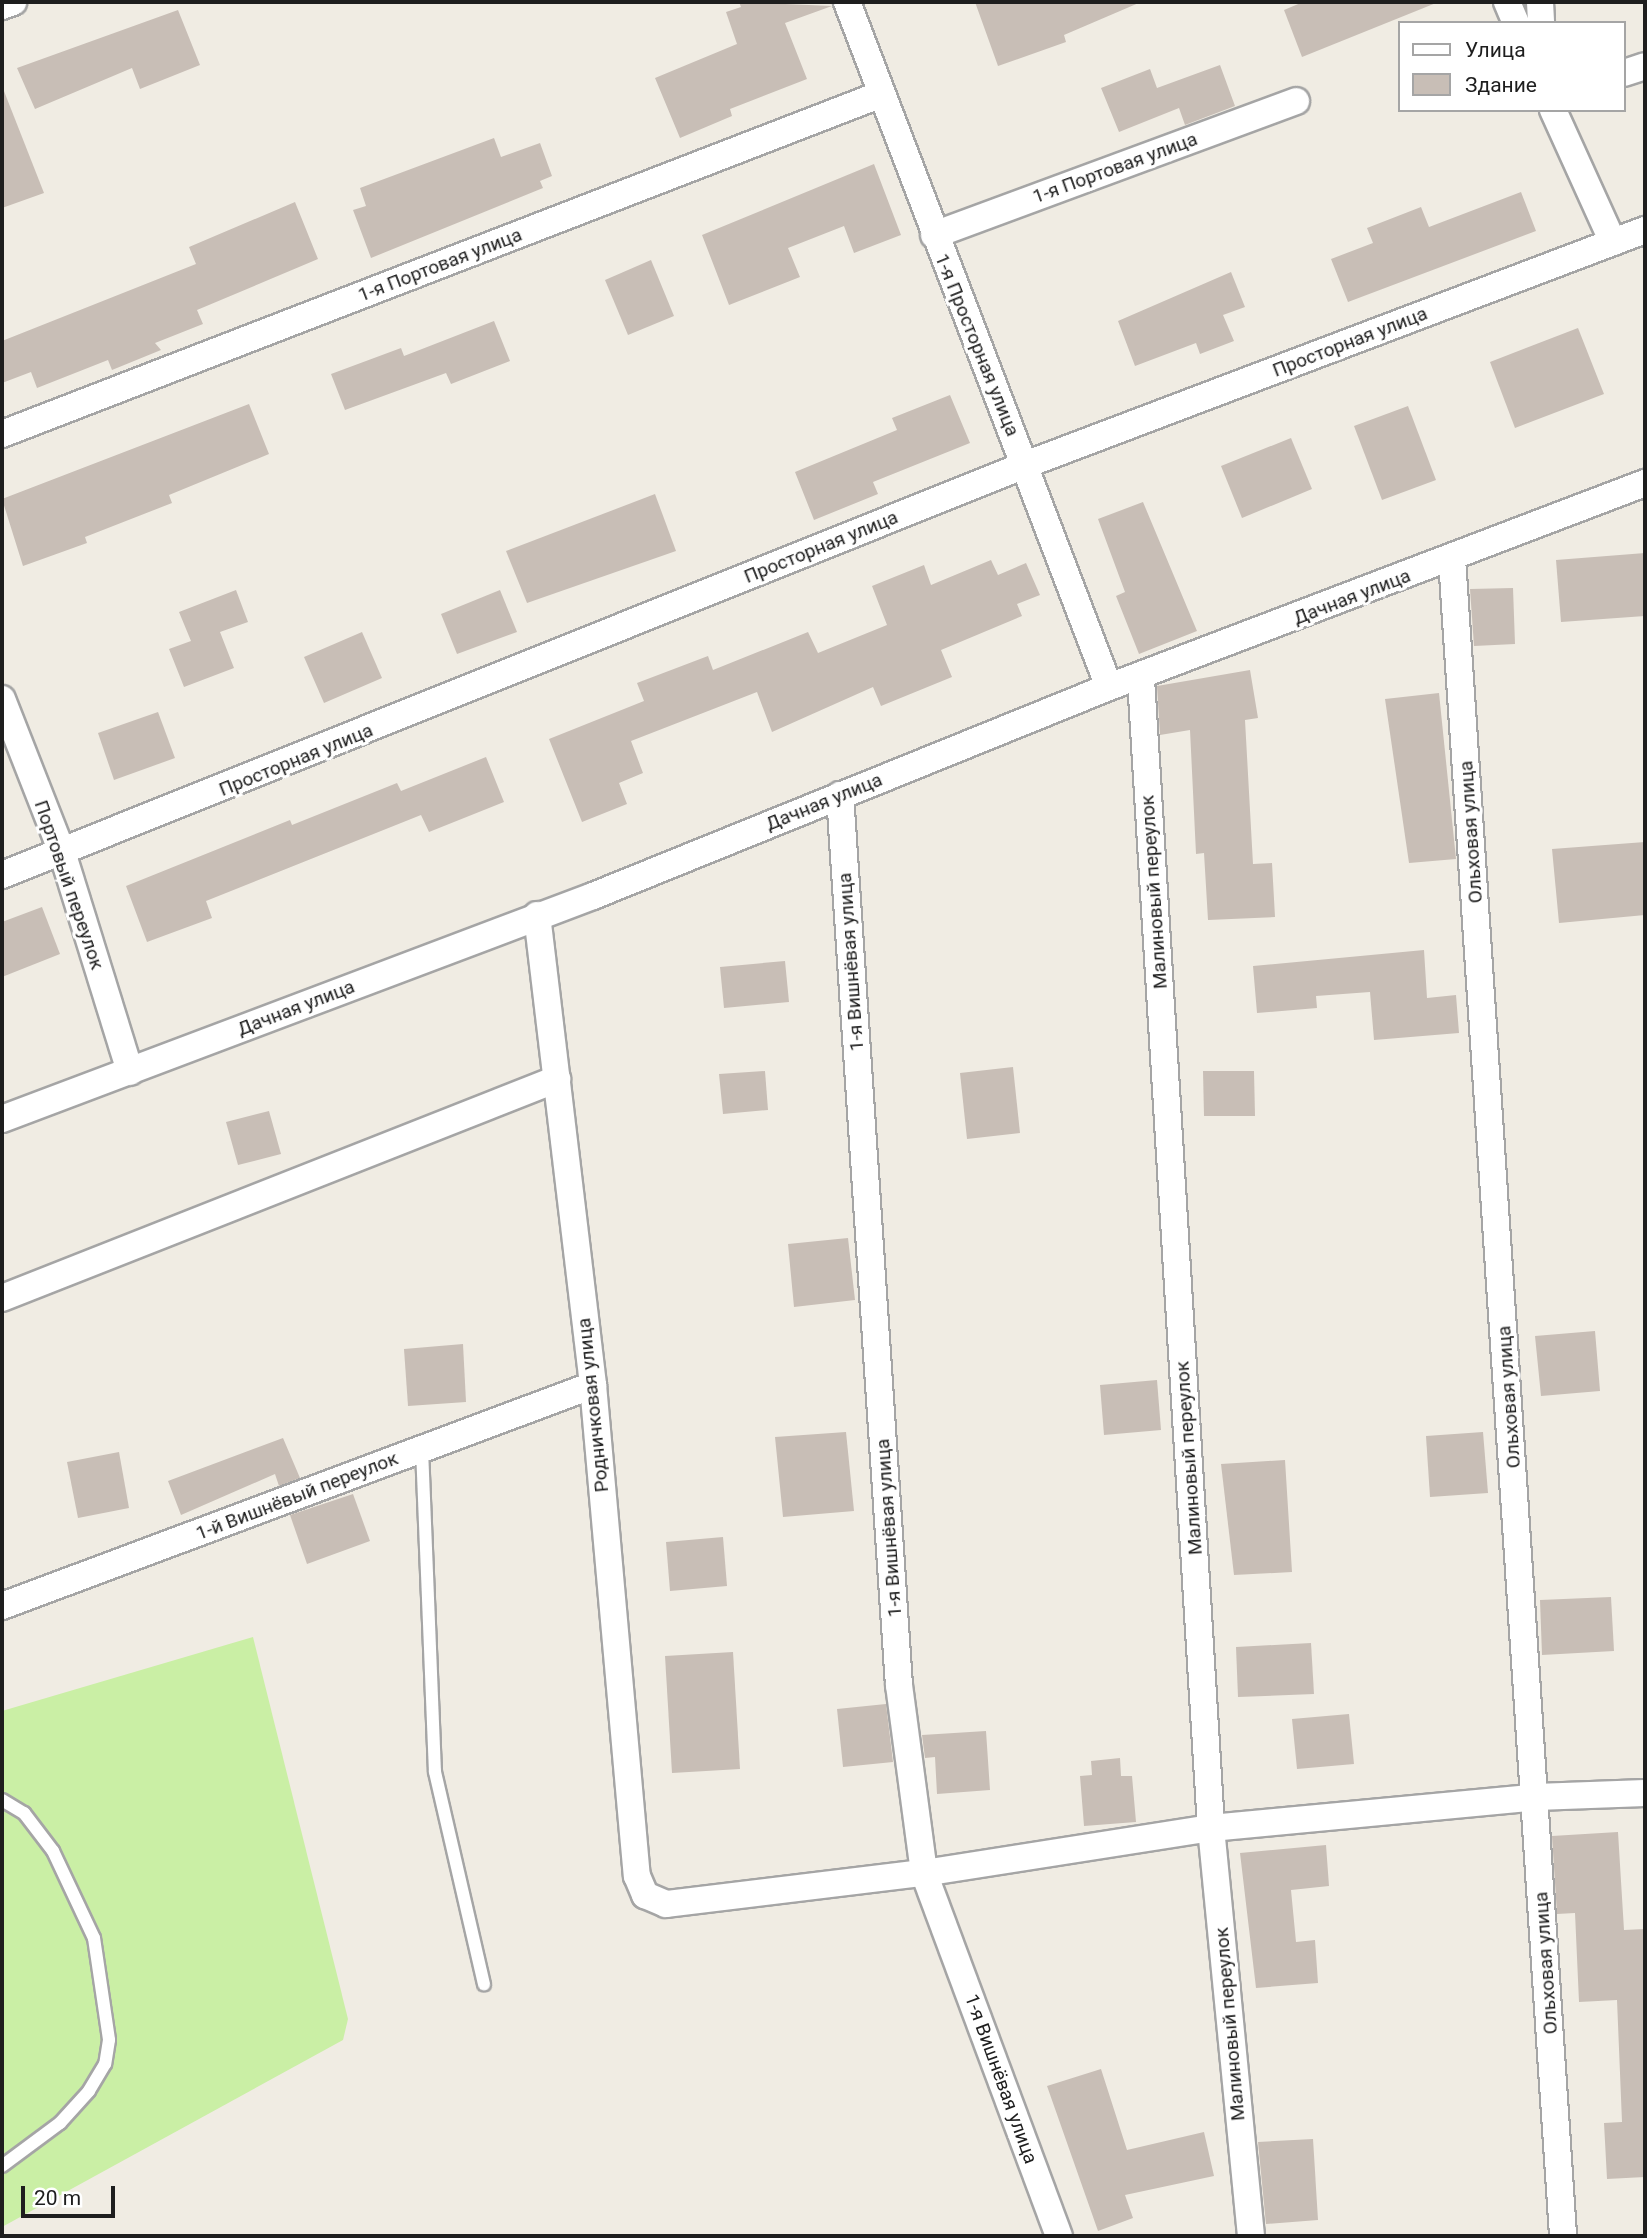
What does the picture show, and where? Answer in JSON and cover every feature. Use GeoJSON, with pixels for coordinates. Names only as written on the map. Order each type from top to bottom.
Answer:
{"type":"FeatureCollection","features":[{"type":"Feature","properties":{"kind":"street"},"geometry":{"type":"LineString","coordinates":[[2,6],[13,2]]}},
{"type":"Feature","properties":{"kind":"street","name":"1-я Просторная улица"},"geometry":{"type":"LineString","coordinates":[[847,2],[879,95],[1109,687]]}},
{"type":"Feature","properties":{"kind":"street"},"geometry":{"type":"LineString","coordinates":[[1507,2],[1515,21]]}},
{"type":"Feature","properties":{"kind":"street"},"geometry":{"type":"LineString","coordinates":[[1539,2],[1541,21]]}},
{"type":"Feature","properties":{"kind":"street"},"geometry":{"type":"LineString","coordinates":[[1626,72],[1645,66]]}},
{"type":"Feature","properties":{"kind":"street","name":"1-я Портовая улица"},"geometry":{"type":"LineString","coordinates":[[2,435],[879,95]]}},
{"type":"Feature","properties":{"kind":"street","name":"1-я Портовая улица"},"geometry":{"type":"LineString","coordinates":[[934,235],[1296,102]]}},
{"type":"Feature","properties":{"kind":"street"},"geometry":{"type":"LineString","coordinates":[[1554,112],[1614,242]]}},
{"type":"Feature","properties":{"kind":"street","name":"Просторная улица"},"geometry":{"type":"LineString","coordinates":[[2,875],[63,855],[1025,465],[1645,230]]}},
{"type":"Feature","properties":{"kind":"street","name":"Дачная улица"},"geometry":{"type":"LineString","coordinates":[[2,1119],[537,915],[1109,687],[1141,679],[1645,483]]}},
{"type":"Feature","properties":{"kind":"street","name":"Ольховая улица"},"geometry":{"type":"LineString","coordinates":[[1452,559],[1563,2236]]}},
{"type":"Feature","properties":{"kind":"street","name":"Малиновый переулок"},"geometry":{"type":"LineString","coordinates":[[1141,679],[1211,1828],[1251,2236]]}},
{"type":"Feature","properties":{"kind":"street","name":"Портовый переулок"},"geometry":{"type":"LineString","coordinates":[[2,699],[63,855],[130,1072]]}},
{"type":"Feature","properties":{"kind":"street","name":"1-я Вишнёвая улица"},"geometry":{"type":"LineString","coordinates":[[840,796],[899,1685],[924,1873],[1059,2236]]}},
{"type":"Feature","properties":{"kind":"street","name":"Родничковая улица"},"geometry":{"type":"LineString","coordinates":[[537,915],[593,1385],[637,1876],[645,1895],[666,1904],[924,1873]]}},
{"type":"Feature","properties":{"kind":"street"},"geometry":{"type":"LineString","coordinates":[[2,1298],[557,1079]]}},
{"type":"Feature","properties":{"kind":"street","name":"1-й Вишнёвый переулок"},"geometry":{"type":"LineString","coordinates":[[2,1606],[593,1385]]}},
{"type":"Feature","properties":{"kind":"street"},"geometry":{"type":"LineString","coordinates":[[924,1873],[1211,1828],[1536,1797],[1645,1793]]}},
{"type":"Feature","properties":{"kind":"lane"},"geometry":{"type":"LineString","coordinates":[[422,1449],[435,1772],[484,1984]]}},
{"type":"Feature","properties":{"kind":"lane"},"geometry":{"type":"LineString","coordinates":[[2,1800],[24,1813],[52,1851],[94,1938],[109,2039],[105,2064],[89,2091],[60,2123],[2,2166]]}},
{"type":"Feature","properties":{"kind":"green space"},"geometry":{"type":"Polygon","coordinates":[[[253,1637],[348,2019],[343,2040],[2,2227],[2,1711],[253,1637]]]}},
{"type":"Feature","properties":{"kind":"building"},"geometry":{"type":"Polygon","coordinates":[[[739,2],[832,6],[785,23],[807,79],[730,109],[732,116],[680,138],[655,78],[737,44],[726,12],[741,7],[739,2]]]}},
{"type":"Feature","properties":{"kind":"building"},"geometry":{"type":"Polygon","coordinates":[[[975,2],[1141,2],[1064,35],[1066,42],[998,66],[975,2]]]}},
{"type":"Feature","properties":{"kind":"building"},"geometry":{"type":"Polygon","coordinates":[[[1303,2],[1436,3],[1302,57],[1284,10],[1303,2]]]}},
{"type":"Feature","properties":{"kind":"building"},"geometry":{"type":"Polygon","coordinates":[[[178,10],[200,65],[140,89],[132,68],[35,109],[17,68],[178,10]]]}},
{"type":"Feature","properties":{"kind":"building"},"geometry":{"type":"Polygon","coordinates":[[[1220,65],[1235,106],[1185,125],[1179,108],[1119,132],[1101,88],[1150,69],[1157,88],[1220,65]]]}},
{"type":"Feature","properties":{"kind":"building"},"geometry":{"type":"Polygon","coordinates":[[[2,86],[44,193],[2,208],[2,86]]]}},
{"type":"Feature","properties":{"kind":"building"},"geometry":{"type":"Polygon","coordinates":[[[494,138],[501,157],[540,143],[552,176],[540,181],[543,188],[371,258],[353,210],[366,206],[360,188],[494,138]]]}},
{"type":"Feature","properties":{"kind":"building"},"geometry":{"type":"Polygon","coordinates":[[[874,164],[901,235],[854,253],[844,226],[788,248],[800,277],[729,305],[702,235],[874,164]]]}},
{"type":"Feature","properties":{"kind":"building"},"geometry":{"type":"Polygon","coordinates":[[[1521,192],[1536,231],[1348,302],[1331,259],[1373,243],[1367,228],[1421,207],[1429,227],[1521,192]]]}},
{"type":"Feature","properties":{"kind":"building"},"geometry":{"type":"Polygon","coordinates":[[[295,202],[318,259],[197,310],[203,324],[155,343],[161,350],[112,370],[108,360],[37,388],[31,372],[2,383],[2,341],[196,264],[189,247],[295,202]]]}},
{"type":"Feature","properties":{"kind":"building"},"geometry":{"type":"Polygon","coordinates":[[[651,260],[674,316],[628,335],[605,280],[651,260]]]}},
{"type":"Feature","properties":{"kind":"building"},"geometry":{"type":"Polygon","coordinates":[[[1231,272],[1245,307],[1223,315],[1234,341],[1200,354],[1196,343],[1135,366],[1118,321],[1231,272]]]}},
{"type":"Feature","properties":{"kind":"building"},"geometry":{"type":"Polygon","coordinates":[[[494,321],[510,361],[451,384],[446,373],[345,410],[331,374],[401,348],[404,356],[494,321]]]}},
{"type":"Feature","properties":{"kind":"building"},"geometry":{"type":"Polygon","coordinates":[[[1578,328],[1604,394],[1515,428],[1490,362],[1578,328]]]}},
{"type":"Feature","properties":{"kind":"building"},"geometry":{"type":"Polygon","coordinates":[[[950,395],[970,443],[873,482],[878,494],[814,520],[795,472],[897,430],[892,418],[950,395]]]}},
{"type":"Feature","properties":{"kind":"building"},"geometry":{"type":"Polygon","coordinates":[[[249,404],[269,454],[169,495],[172,503],[85,537],[87,543],[23,566],[2,499],[249,404]]]}},
{"type":"Feature","properties":{"kind":"building"},"geometry":{"type":"Polygon","coordinates":[[[1408,406],[1436,480],[1382,500],[1354,426],[1408,406]]]}},
{"type":"Feature","properties":{"kind":"building"},"geometry":{"type":"Polygon","coordinates":[[[1291,438],[1312,489],[1242,518],[1221,466],[1291,438]]]}},
{"type":"Feature","properties":{"kind":"building"},"geometry":{"type":"Polygon","coordinates":[[[655,494],[676,551],[527,603],[506,551],[655,494]]]}},
{"type":"Feature","properties":{"kind":"building"},"geometry":{"type":"Polygon","coordinates":[[[1143,502],[1197,631],[1139,654],[1116,596],[1125,592],[1098,519],[1143,502]]]}},
{"type":"Feature","properties":{"kind":"building"},"geometry":{"type":"Polygon","coordinates":[[[1645,553],[1645,616],[1561,622],[1556,560],[1645,553]]]}},
{"type":"Feature","properties":{"kind":"building"},"geometry":{"type":"Polygon","coordinates":[[[991,560],[998,575],[1026,563],[1040,595],[1017,604],[1022,616],[941,650],[952,677],[881,706],[873,687],[772,732],[757,692],[631,741],[643,773],[619,783],[627,804],[582,822],[549,739],[644,701],[637,683],[708,656],[713,670],[808,632],[818,653],[887,625],[872,586],[924,565],[931,585],[991,560]]]}},
{"type":"Feature","properties":{"kind":"building"},"geometry":{"type":"Polygon","coordinates":[[[1513,588],[1515,644],[1474,646],[1470,589],[1513,588]]]}},
{"type":"Feature","properties":{"kind":"building"},"geometry":{"type":"Polygon","coordinates":[[[236,590],[248,622],[220,632],[234,668],[184,687],[169,649],[191,641],[179,612],[236,590]]]}},
{"type":"Feature","properties":{"kind":"building"},"geometry":{"type":"Polygon","coordinates":[[[500,590],[517,632],[457,654],[441,614],[500,590]]]}},
{"type":"Feature","properties":{"kind":"building"},"geometry":{"type":"Polygon","coordinates":[[[362,632],[382,678],[324,703],[304,657],[362,632]]]}},
{"type":"Feature","properties":{"kind":"building"},"geometry":{"type":"Polygon","coordinates":[[[1250,670],[1258,718],[1245,720],[1253,864],[1272,863],[1275,917],[1208,920],[1204,853],[1196,854],[1190,730],[1160,735],[1157,686],[1250,670]]]}},
{"type":"Feature","properties":{"kind":"building"},"geometry":{"type":"Polygon","coordinates":[[[1439,693],[1456,859],[1409,863],[1385,699],[1439,693]]]}},
{"type":"Feature","properties":{"kind":"building"},"geometry":{"type":"Polygon","coordinates":[[[158,712],[175,758],[114,780],[98,733],[158,712]]]}},
{"type":"Feature","properties":{"kind":"building"},"geometry":{"type":"Polygon","coordinates":[[[486,757],[504,802],[429,832],[421,815],[206,901],[212,918],[147,942],[126,886],[290,820],[292,825],[397,783],[401,791],[486,757]]]}},
{"type":"Feature","properties":{"kind":"building"},"geometry":{"type":"Polygon","coordinates":[[[1645,842],[1645,915],[1559,923],[1552,849],[1645,842]]]}},
{"type":"Feature","properties":{"kind":"building"},"geometry":{"type":"Polygon","coordinates":[[[42,907],[60,954],[2,977],[2,922],[42,907]]]}},
{"type":"Feature","properties":{"kind":"building"},"geometry":{"type":"Polygon","coordinates":[[[1424,950],[1427,998],[1456,995],[1459,1033],[1374,1040],[1370,992],[1316,996],[1317,1008],[1257,1013],[1253,966],[1424,950]]]}},
{"type":"Feature","properties":{"kind":"building"},"geometry":{"type":"Polygon","coordinates":[[[785,961],[789,1002],[724,1008],[720,967],[785,961]]]}},
{"type":"Feature","properties":{"kind":"building"},"geometry":{"type":"Polygon","coordinates":[[[1013,1067],[1020,1133],[967,1139],[960,1073],[1013,1067]]]}},
{"type":"Feature","properties":{"kind":"building"},"geometry":{"type":"Polygon","coordinates":[[[765,1071],[768,1110],[723,1114],[719,1074],[765,1071]]]}},
{"type":"Feature","properties":{"kind":"building"},"geometry":{"type":"Polygon","coordinates":[[[1203,1071],[1254,1071],[1255,1116],[1204,1116],[1203,1071]]]}},
{"type":"Feature","properties":{"kind":"building"},"geometry":{"type":"Polygon","coordinates":[[[269,1111],[281,1154],[238,1165],[226,1122],[269,1111]]]}},
{"type":"Feature","properties":{"kind":"building"},"geometry":{"type":"Polygon","coordinates":[[[848,1238],[855,1300],[794,1307],[788,1244],[848,1238]]]}},
{"type":"Feature","properties":{"kind":"building"},"geometry":{"type":"Polygon","coordinates":[[[1595,1331],[1600,1391],[1541,1396],[1535,1336],[1595,1331]]]}},
{"type":"Feature","properties":{"kind":"building"},"geometry":{"type":"Polygon","coordinates":[[[463,1344],[466,1402],[408,1406],[404,1349],[463,1344]]]}},
{"type":"Feature","properties":{"kind":"building"},"geometry":{"type":"Polygon","coordinates":[[[1157,1380],[1161,1430],[1104,1435],[1100,1385],[1157,1380]]]}},
{"type":"Feature","properties":{"kind":"building"},"geometry":{"type":"Polygon","coordinates":[[[846,1432],[854,1511],[783,1517],[775,1437],[846,1432]]]}},
{"type":"Feature","properties":{"kind":"building"},"geometry":{"type":"Polygon","coordinates":[[[1483,1432],[1488,1493],[1430,1497],[1426,1436],[1483,1432]]]}},
{"type":"Feature","properties":{"kind":"building"},"geometry":{"type":"Polygon","coordinates":[[[283,1438],[300,1478],[279,1486],[275,1474],[181,1515],[168,1481],[283,1438]]]}},
{"type":"Feature","properties":{"kind":"building"},"geometry":{"type":"Polygon","coordinates":[[[119,1452],[129,1508],[78,1518],[67,1462],[119,1452]]]}},
{"type":"Feature","properties":{"kind":"building"},"geometry":{"type":"Polygon","coordinates":[[[1285,1460],[1292,1572],[1234,1575],[1221,1464],[1285,1460]]]}},
{"type":"Feature","properties":{"kind":"building"},"geometry":{"type":"Polygon","coordinates":[[[353,1494],[370,1541],[307,1564],[290,1515],[353,1494]]]}},
{"type":"Feature","properties":{"kind":"building"},"geometry":{"type":"Polygon","coordinates":[[[723,1537],[727,1586],[670,1591],[666,1542],[723,1537]]]}},
{"type":"Feature","properties":{"kind":"building"},"geometry":{"type":"Polygon","coordinates":[[[1611,1597],[1614,1651],[1542,1655],[1540,1600],[1611,1597]]]}},
{"type":"Feature","properties":{"kind":"building"},"geometry":{"type":"Polygon","coordinates":[[[1311,1643],[1314,1694],[1238,1697],[1236,1647],[1311,1643]]]}},
{"type":"Feature","properties":{"kind":"building"},"geometry":{"type":"Polygon","coordinates":[[[733,1652],[740,1769],[672,1773],[665,1656],[733,1652]]]}},
{"type":"Feature","properties":{"kind":"building"},"geometry":{"type":"Polygon","coordinates":[[[886,1704],[893,1762],[843,1767],[837,1709],[886,1704]]]}},
{"type":"Feature","properties":{"kind":"building"},"geometry":{"type":"Polygon","coordinates":[[[1349,1714],[1354,1764],[1297,1769],[1292,1719],[1349,1714]]]}},
{"type":"Feature","properties":{"kind":"building"},"geometry":{"type":"Polygon","coordinates":[[[986,1731],[990,1790],[937,1794],[935,1757],[925,1758],[922,1735],[986,1731]]]}},
{"type":"Feature","properties":{"kind":"building"},"geometry":{"type":"Polygon","coordinates":[[[1120,1758],[1121,1776],[1132,1776],[1136,1822],[1084,1826],[1080,1776],[1092,1775],[1091,1761],[1120,1758]]]}},
{"type":"Feature","properties":{"kind":"building"},"geometry":{"type":"Polygon","coordinates":[[[1618,1832],[1624,1930],[1645,1929],[1645,2177],[1607,2179],[1604,2123],[1622,2122],[1617,2000],[1579,2002],[1575,1913],[1557,1914],[1552,1836],[1618,1832]]]}},
{"type":"Feature","properties":{"kind":"building"},"geometry":{"type":"Polygon","coordinates":[[[1326,1845],[1329,1886],[1291,1890],[1296,1942],[1315,1940],[1318,1983],[1256,1988],[1240,1853],[1326,1845]]]}},
{"type":"Feature","properties":{"kind":"building"},"geometry":{"type":"Polygon","coordinates":[[[1101,2069],[1127,2150],[1204,2132],[1214,2176],[1125,2195],[1133,2218],[1098,2231],[1047,2086],[1101,2069]]]}},
{"type":"Feature","properties":{"kind":"building"},"geometry":{"type":"Polygon","coordinates":[[[1313,2139],[1318,2220],[1266,2224],[1258,2142],[1313,2139]]]}}]}
